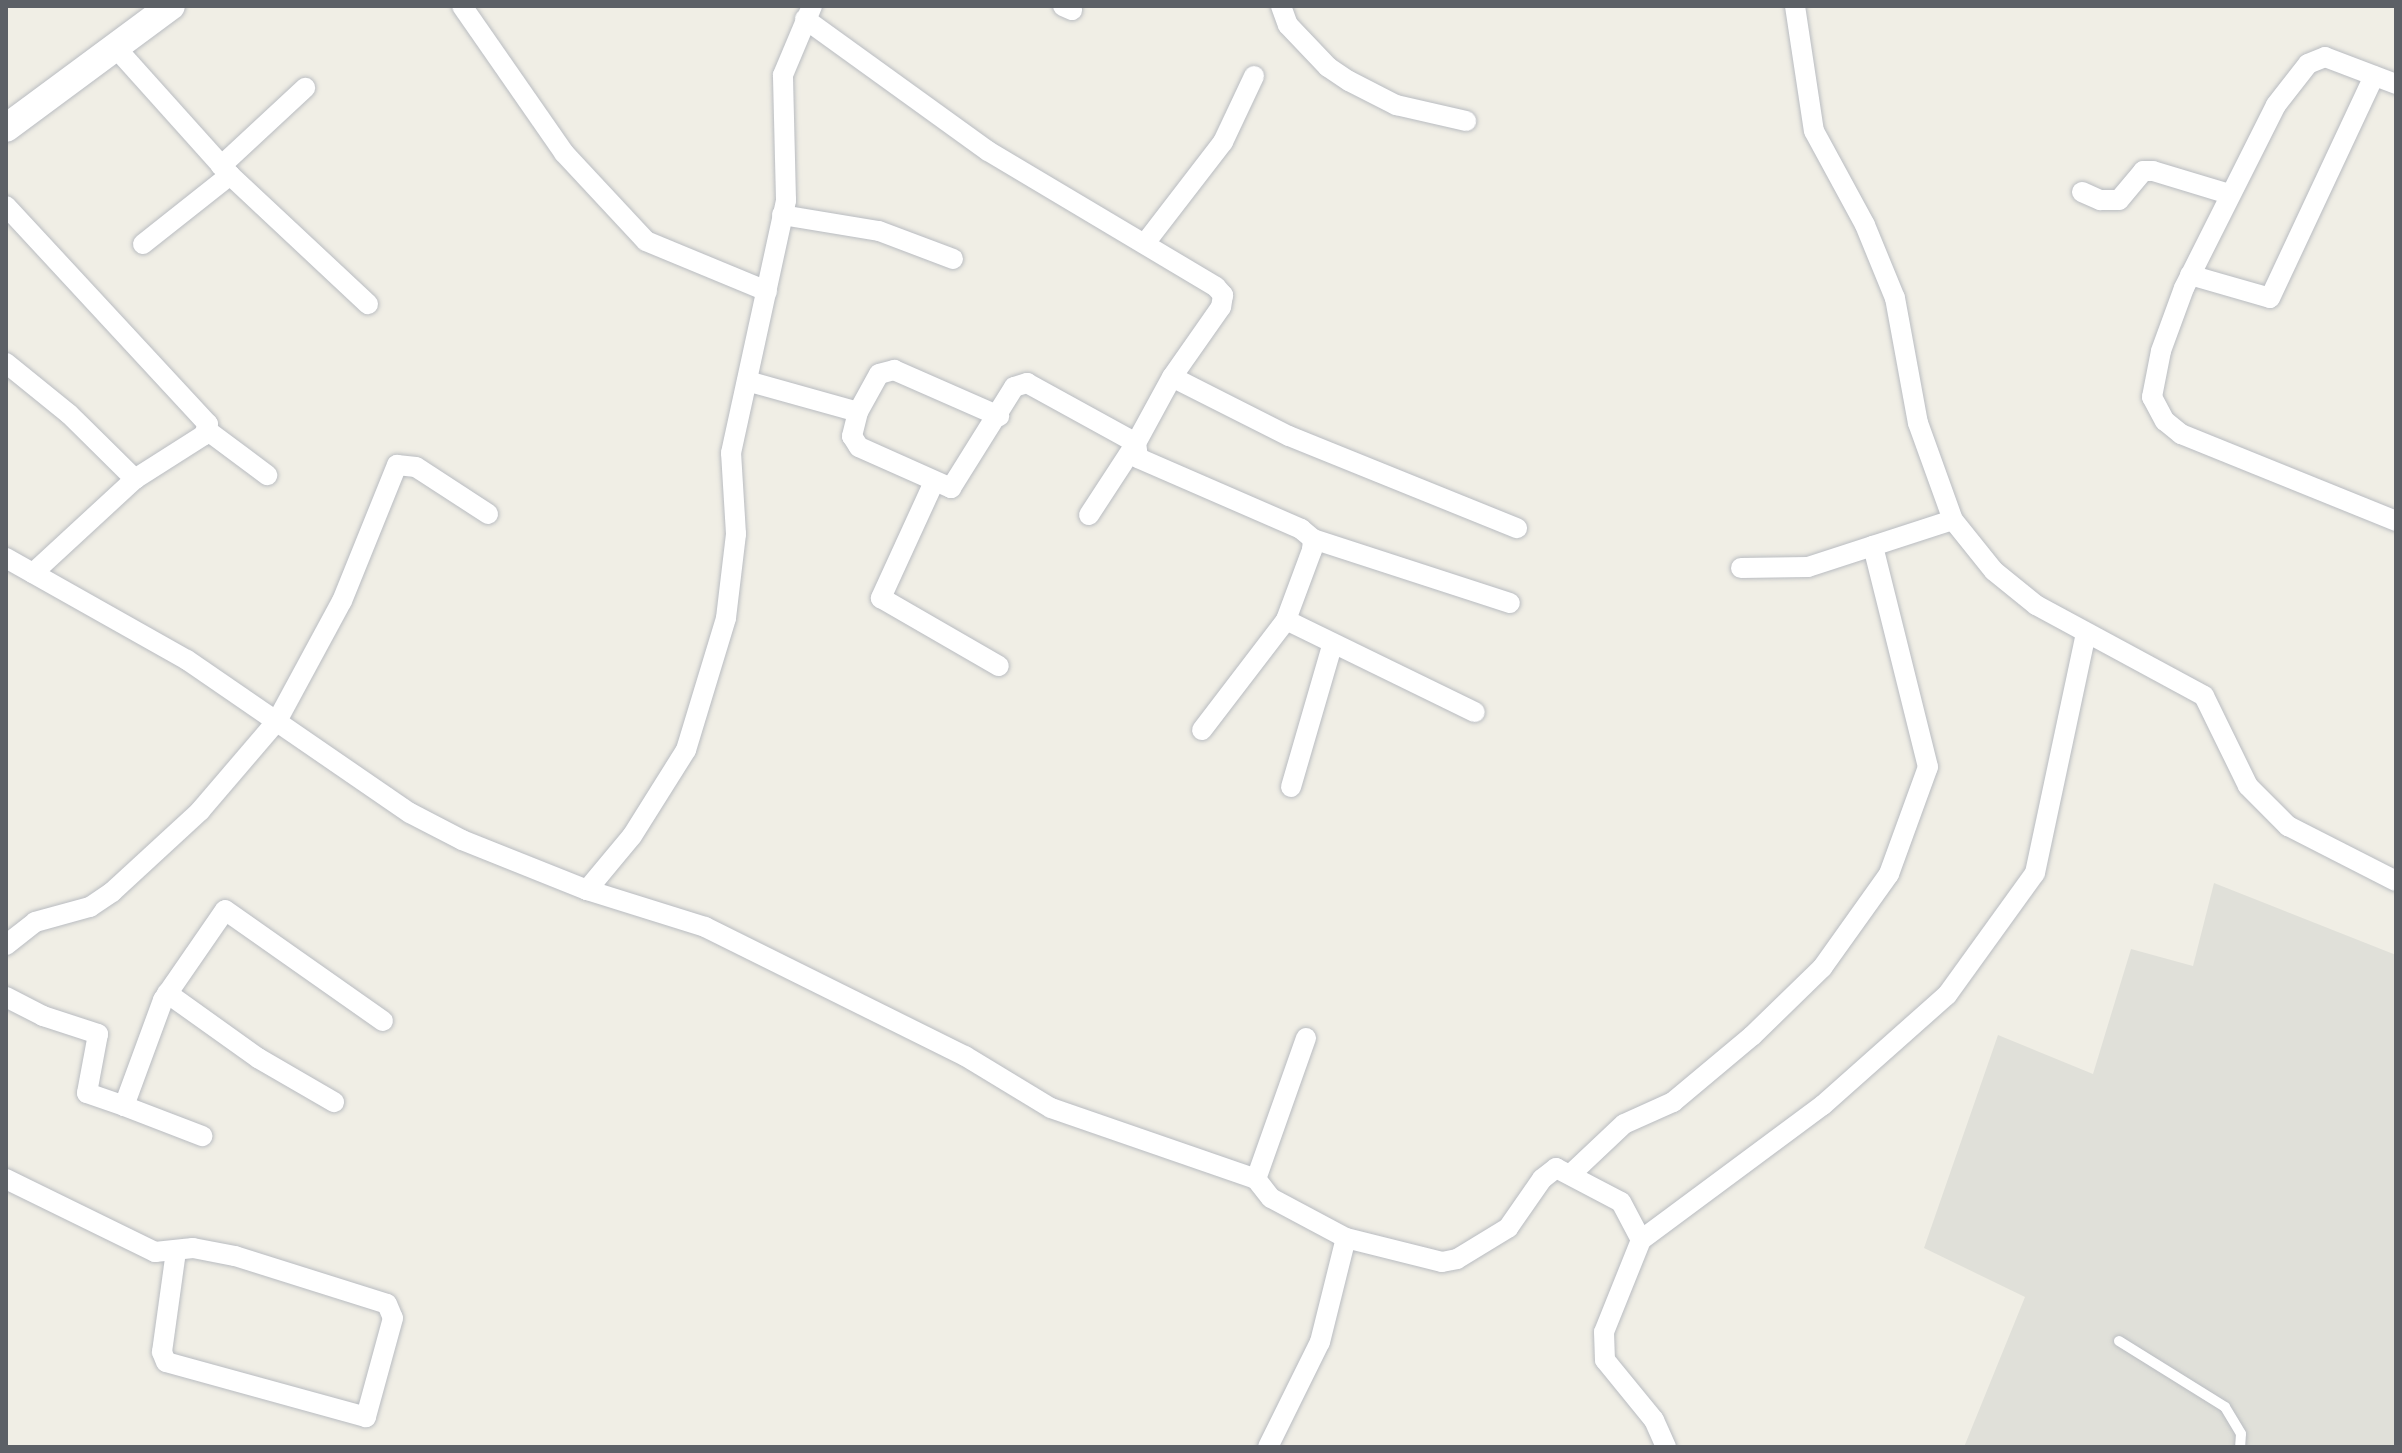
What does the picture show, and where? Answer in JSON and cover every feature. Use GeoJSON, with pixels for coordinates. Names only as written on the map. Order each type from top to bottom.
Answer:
{"type":"FeatureCollection","features":[{"type":"Feature","properties":{"kind":"main road"},"geometry":{"type":"LineString","coordinates":[[6,128],[171,6]]}},
{"type":"Feature","properties":{"kind":"street"},"geometry":{"type":"LineString","coordinates":[[462,6],[564,153],[646,241],[767,291]]}},
{"type":"Feature","properties":{"kind":"street"},"geometry":{"type":"LineString","coordinates":[[1281,6],[1288,25],[1328,67],[1349,81],[1396,105],[1466,121]]}},
{"type":"Feature","properties":{"kind":"street"},"geometry":{"type":"LineString","coordinates":[[1795,6],[1814,131],[1865,225],[1895,298],[1918,423],[1953,520],[1994,571],[2036,605],[2086,634],[2182,680],[2204,696],[2248,786],[2288,826],[2396,881]]}},
{"type":"Feature","properties":{"kind":"street"},"geometry":{"type":"LineString","coordinates":[[587,890],[632,836],[693,731],[726,618],[736,534],[731,453],[782,215],[787,177],[782,90],[808,13],[988,151],[1146,242],[1223,295],[1172,377],[1136,443],[1089,515]]}},
{"type":"Feature","properties":{"kind":"street"},"geometry":{"type":"LineString","coordinates":[[116,48],[226,170],[368,304]]}},
{"type":"Feature","properties":{"kind":"street"},"geometry":{"type":"LineString","coordinates":[[2396,84],[2325,57],[2308,64],[2276,105],[2190,275],[2161,351],[2153,387],[2155,408],[2181,434],[2396,521]]}},
{"type":"Feature","properties":{"kind":"street"},"geometry":{"type":"LineString","coordinates":[[1146,242],[1223,142],[1254,76]]}},
{"type":"Feature","properties":{"kind":"street"},"geometry":{"type":"LineString","coordinates":[[2190,275],[2270,298],[2374,76]]}},
{"type":"Feature","properties":{"kind":"street"},"geometry":{"type":"LineString","coordinates":[[143,244],[226,170],[305,88]]}},
{"type":"Feature","properties":{"kind":"street"},"geometry":{"type":"LineString","coordinates":[[2082,192],[2100,200],[2119,200],[2143,171],[2153,171],[2229,194]]}},
{"type":"Feature","properties":{"kind":"street"},"geometry":{"type":"LineString","coordinates":[[6,206],[202,415],[208,431],[267,475]]}},
{"type":"Feature","properties":{"kind":"street"},"geometry":{"type":"LineString","coordinates":[[782,215],[879,231],[953,259]]}},
{"type":"Feature","properties":{"kind":"street"},"geometry":{"type":"LineString","coordinates":[[6,363],[69,414],[135,479]]}},
{"type":"Feature","properties":{"kind":"street"},"geometry":{"type":"LineString","coordinates":[[999,416],[885,370],[858,412],[852,436],[859,447],[934,482],[957,485],[999,416],[1014,387],[1027,383],[1136,443]]}},
{"type":"Feature","properties":{"kind":"street"},"geometry":{"type":"LineString","coordinates":[[1172,377],[1289,436],[1517,528]]}},
{"type":"Feature","properties":{"kind":"street"},"geometry":{"type":"LineString","coordinates":[[747,381],[858,412]]}},
{"type":"Feature","properties":{"kind":"street"},"geometry":{"type":"LineString","coordinates":[[33,573],[135,479],[208,431]]}},
{"type":"Feature","properties":{"kind":"street"},"geometry":{"type":"LineString","coordinates":[[1136,443],[1138,458],[1149,466],[1301,529],[1313,539],[1510,603]]}},
{"type":"Feature","properties":{"kind":"street"},"geometry":{"type":"LineString","coordinates":[[6,945],[35,922],[72,915],[112,892],[200,811],[277,721],[342,601],[397,465],[416,467],[488,514]]}},
{"type":"Feature","properties":{"kind":"street"},"geometry":{"type":"LineString","coordinates":[[934,482],[881,598],[999,666]]}},
{"type":"Feature","properties":{"kind":"street"},"geometry":{"type":"LineString","coordinates":[[1741,568],[1808,567],[1953,520]]}},
{"type":"Feature","properties":{"kind":"street"},"geometry":{"type":"LineString","coordinates":[[1202,730],[1286,620],[1313,539]]}},
{"type":"Feature","properties":{"kind":"street"},"geometry":{"type":"LineString","coordinates":[[1572,1173],[1624,1124],[1673,1102],[1752,1036],[1822,968],[1889,874],[1928,767],[1873,546]]}},
{"type":"Feature","properties":{"kind":"street"},"geometry":{"type":"LineString","coordinates":[[6,558],[187,660],[410,813],[506,861],[705,927],[965,1056],[1051,1108],[1256,1179],[1271,1198],[1346,1238],[1442,1262],[1457,1259],[1508,1228],[1542,1179],[1556,1168],[1572,1173],[1621,1202],[1641,1240]]}},
{"type":"Feature","properties":{"kind":"street"},"geometry":{"type":"LineString","coordinates":[[1286,620],[1332,646],[1475,712]]}},
{"type":"Feature","properties":{"kind":"street"},"geometry":{"type":"LineString","coordinates":[[1666,1447],[1654,1420],[1605,1360],[1604,1332],[1641,1240],[1823,1105],[1947,995],[2035,873],[2086,634]]}},
{"type":"Feature","properties":{"kind":"street"},"geometry":{"type":"LineString","coordinates":[[1291,787],[1332,646]]}},
{"type":"Feature","properties":{"kind":"street"},"geometry":{"type":"LineString","coordinates":[[124,1106],[167,993],[221,913],[231,910],[383,1021]]}},
{"type":"Feature","properties":{"kind":"street"},"geometry":{"type":"LineString","coordinates":[[167,993],[258,1058],[334,1102]]}},
{"type":"Feature","properties":{"kind":"street"},"geometry":{"type":"LineString","coordinates":[[6,997],[43,1016],[98,1034],[87,1093],[202,1136]]}},
{"type":"Feature","properties":{"kind":"street"},"geometry":{"type":"LineString","coordinates":[[1256,1179],[1306,1038]]}},
{"type":"Feature","properties":{"kind":"street"},"geometry":{"type":"LineString","coordinates":[[6,1179],[148,1250],[193,1248],[235,1256],[391,1307],[393,1318],[366,1417],[166,1362],[162,1352],[176,1251]]}},
{"type":"Feature","properties":{"kind":"street"},"geometry":{"type":"LineString","coordinates":[[1268,1447],[1320,1342],[1346,1238]]}},
{"type":"Feature","properties":{"kind":"lane"},"geometry":{"type":"LineString","coordinates":[[2119,1341],[2225,1407],[2241,1434],[2240,1447]]}},
{"type":"Feature","properties":{"kind":"shaded area"},"geometry":{"type":"Polygon","coordinates":[[[2214,883],[2396,955],[2396,1447],[1964,1447],[2025,1297],[1924,1248],[1998,1035],[2093,1074],[2131,949],[2193,966],[2214,883]]]}}]}
